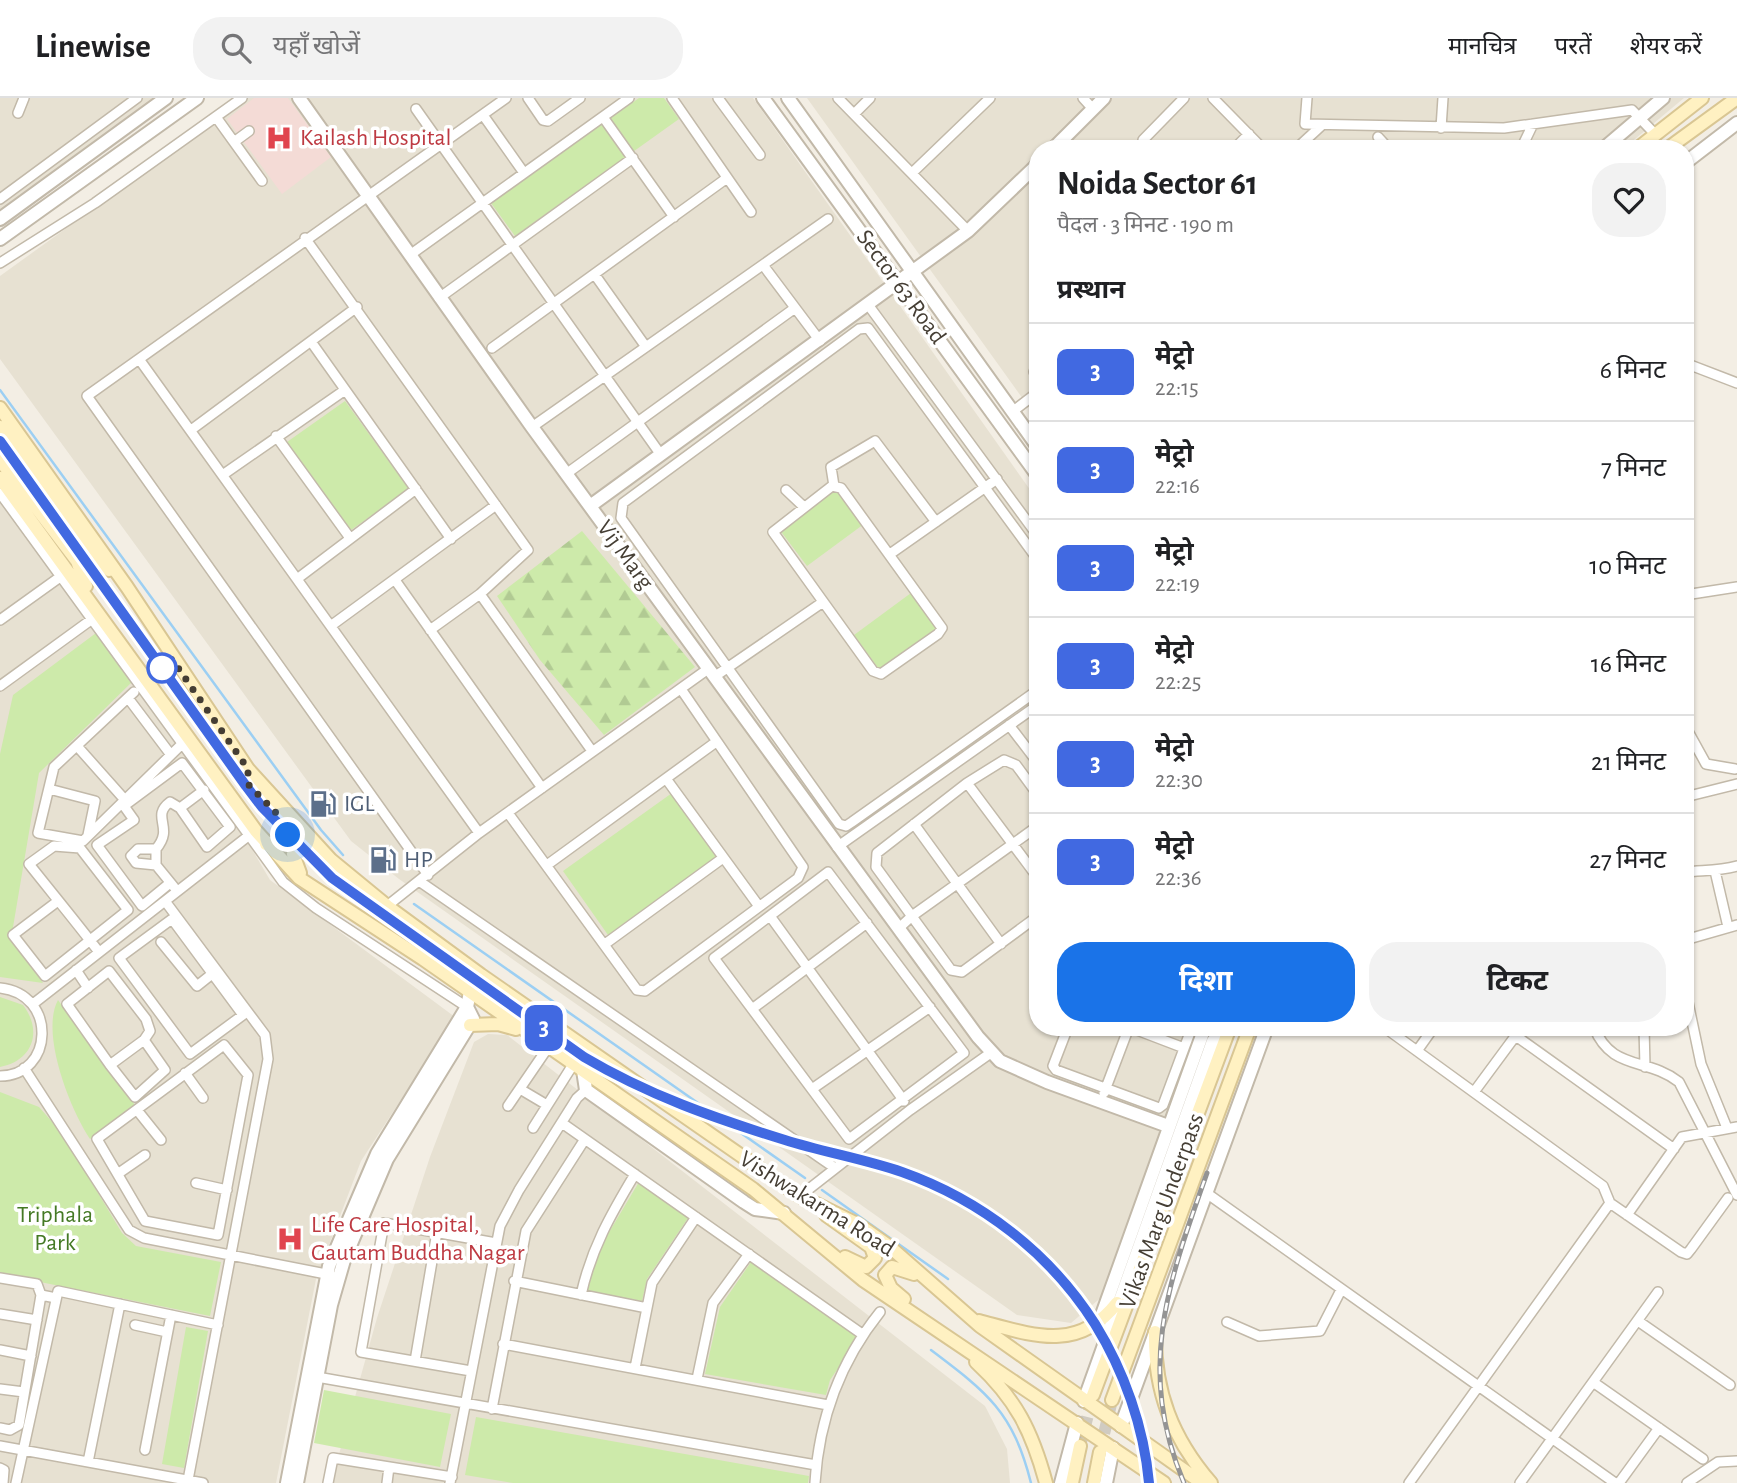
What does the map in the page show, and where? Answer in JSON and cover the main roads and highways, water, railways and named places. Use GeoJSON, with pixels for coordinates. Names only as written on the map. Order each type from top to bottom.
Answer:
{"type":"FeatureCollection","features":[{"type":"Feature","properties":{"kind":"main road"},"geometry":{"type":"LineString","coordinates":[[1648,140],[1702,98]]}},
{"type":"Feature","properties":{"kind":"main road"},"geometry":{"type":"LineString","coordinates":[[1680,140],[1737,99]]}},
{"type":"Feature","properties":{"kind":"main road"},"geometry":{"type":"LineString","coordinates":[[0,408],[127,587]]}},
{"type":"Feature","properties":{"kind":"main road"},"geometry":{"type":"LineString","coordinates":[[0,427],[90,553],[127,587]]}},
{"type":"Feature","properties":{"kind":"main road"},"geometry":{"type":"LineString","coordinates":[[0,460],[77,561],[90,599]]}},
{"type":"Feature","properties":{"kind":"main road","name":"Vishwakarma Road"},"geometry":{"type":"LineString","coordinates":[[0,478],[90,599],[96,616],[210,778],[266,844],[302,880],[346,906],[544,1042],[785,1213],[863,1280],[1164,1483]]}},
{"type":"Feature","properties":{"kind":"main road","name":"Vishwakarma Road"},"geometry":{"type":"LineString","coordinates":[[127,587],[248,769],[344,870],[387,906],[805,1199],[859,1225],[890,1247],[972,1319],[1089,1398],[1121,1426],[1202,1483]]}},
{"type":"Feature","properties":{"kind":"main road"},"geometry":{"type":"LineString","coordinates":[[248,769],[248,784],[284,821],[289,830],[281,840],[266,844]]}},
{"type":"Feature","properties":{"kind":"main road"},"geometry":{"type":"LineString","coordinates":[[302,880],[293,857],[295,850],[301,848],[332,871],[344,870]]}},
{"type":"Feature","properties":{"kind":"main road"},"geometry":{"type":"LineString","coordinates":[[470,1024],[506,1025],[544,1042]]}},
{"type":"Feature","properties":{"kind":"main road","name":"Vikas Marg Underpass"},"geometry":{"type":"LineString","coordinates":[[1089,1398],[1225,1036]]}},
{"type":"Feature","properties":{"kind":"main road","name":"Vikas Marg Underpass"},"geometry":{"type":"LineString","coordinates":[[1112,1400],[1247,1036]]}},
{"type":"Feature","properties":{"kind":"main road"},"geometry":{"type":"LineString","coordinates":[[805,1199],[871,1247],[875,1258],[871,1265],[859,1265],[817,1242]]}},
{"type":"Feature","properties":{"kind":"main road"},"geometry":{"type":"LineString","coordinates":[[927,1280],[899,1267],[892,1267],[886,1275],[891,1288],[932,1325]]}},
{"type":"Feature","properties":{"kind":"main road"},"geometry":{"type":"LineString","coordinates":[[972,1319],[1040,1337],[1072,1335],[1090,1329],[1117,1303]]}},
{"type":"Feature","properties":{"kind":"main road"},"geometry":{"type":"LineString","coordinates":[[1154,1332],[1154,1363],[1163,1406],[1179,1439],[1211,1483]]}},
{"type":"Feature","properties":{"kind":"main road"},"geometry":{"type":"LineString","coordinates":[[964,1347],[1021,1412],[1037,1448],[1046,1483]]}},
{"type":"Feature","properties":{"kind":"main road"},"geometry":{"type":"LineString","coordinates":[[1072,1483],[1080,1446]]}},
{"type":"Feature","properties":{"kind":"main road"},"geometry":{"type":"LineString","coordinates":[[1094,1483],[1100,1452]]}},
{"type":"Feature","properties":{"kind":"waterway"},"geometry":{"type":"LineString","coordinates":[[0,390],[321,830],[343,855]]}},
{"type":"Feature","properties":{"kind":"waterway"},"geometry":{"type":"LineString","coordinates":[[414,904],[805,1178]]}},
{"type":"Feature","properties":{"kind":"waterway"},"geometry":{"type":"LineString","coordinates":[[822,1190],[948,1279]]}},
{"type":"Feature","properties":{"kind":"waterway"},"geometry":{"type":"LineString","coordinates":[[931,1350],[968,1379],[996,1406],[1016,1438],[1031,1483]]}},
{"type":"Feature","properties":{"kind":"tunnel"},"geometry":{"type":"LineString","coordinates":[[1080,1446],[1093,1395]]}},
{"type":"Feature","properties":{"kind":"tunnel"},"geometry":{"type":"LineString","coordinates":[[1100,1451],[1112,1400]]}},
{"type":"Feature","properties":{"kind":"railway"},"geometry":{"type":"LineString","coordinates":[[0,441],[262,807],[332,878],[584,1057],[609,1071],[710,1116],[890,1168],[922,1180],[967,1202],[1008,1230],[1045,1263],[1078,1300],[1105,1341],[1126,1386],[1141,1433],[1149,1483]]}},
{"type":"Feature","properties":{"kind":"railway"},"geometry":{"type":"LineString","coordinates":[[1184,1483],[1170,1441],[1162,1402],[1160,1364],[1170,1289],[1207,1173]]}},
{"type":"Feature","properties":{"kind":"metro line","name":"3"},"geometry":{"type":"LineString","coordinates":[[0,441],[246,786],[262,807],[332,878],[584,1057],[624,1081],[700,1113],[919,1178],[974,1205],[1008,1228],[1039,1255],[1066,1284],[1112,1353],[1136,1413],[1149,1483]]}},
{"type":"Feature","properties":{"kind":"place","name":"Kailash Hospital"},"geometry":{"type":"Point","coordinates":[279,138]}},
{"type":"Feature","properties":{"kind":"place","name":"IGL"},"geometry":{"type":"Point","coordinates":[323,804]}},
{"type":"Feature","properties":{"kind":"place","name":"HP"},"geometry":{"type":"Point","coordinates":[383,860]}},
{"type":"Feature","properties":{"kind":"place","name":"Life Care Hospital, Gautam Buddha Nagar"},"geometry":{"type":"Point","coordinates":[290,1239]}},
{"type":"Feature","properties":{"kind":"park label","name":"Triphala Park"},"geometry":{"type":"Point","coordinates":[55,1229]}}]}
